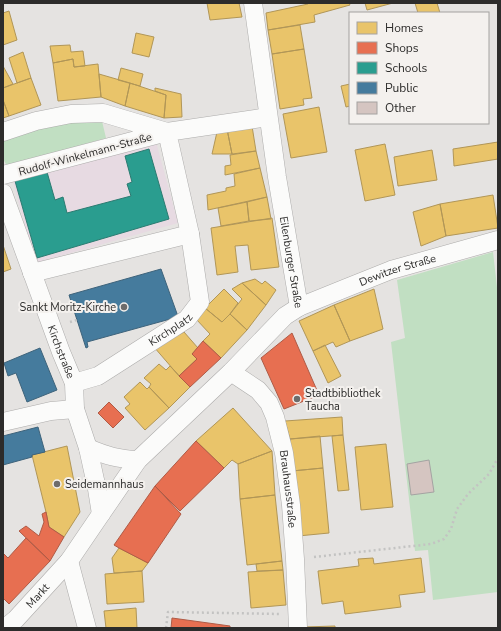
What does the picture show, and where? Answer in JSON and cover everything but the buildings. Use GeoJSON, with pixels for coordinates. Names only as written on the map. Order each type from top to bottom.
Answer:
{"type":"FeatureCollection","features":[{"type":"Feature","properties":{"kind":"street","name":"Eilenburger Straße"},"geometry":{"type":"LineString","coordinates":[[101,514],[138,460],[231,372],[285,316],[299,306],[277,177],[253,3]]}},
{"type":"Feature","properties":{"kind":"street","name":"Rudolf-Winkelmann-Straße"},"geometry":{"type":"LineString","coordinates":[[3,132],[36,121],[71,114],[103,113],[167,132]]}},
{"type":"Feature","properties":{"kind":"street","name":"Rudolf-Winkelmann-Straße"},"geometry":{"type":"LineString","coordinates":[[3,175],[167,132],[268,117]]}},
{"type":"Feature","properties":{"kind":"street","name":"Kirchplatz"},"geometry":{"type":"LineString","coordinates":[[74,383],[98,376],[187,319],[200,302],[190,234],[167,132]]}},
{"type":"Feature","properties":{"kind":"street","name":"Kirchstraße"},"geometry":{"type":"LineString","coordinates":[[3,193],[61,352],[74,383],[75,409],[88,448],[101,514]]}},
{"type":"Feature","properties":{"kind":"street"},"geometry":{"type":"LineString","coordinates":[[32,273],[190,234]]}},
{"type":"Feature","properties":{"kind":"street","name":"Dewitzer Straße"},"geometry":{"type":"LineString","coordinates":[[299,306],[392,270],[498,240]]}},
{"type":"Feature","properties":{"kind":"street","name":"Brauhausstraße"},"geometry":{"type":"LineString","coordinates":[[231,372],[258,390],[269,403],[275,417],[284,453],[291,505],[298,621]]}},
{"type":"Feature","properties":{"kind":"street"},"geometry":{"type":"LineString","coordinates":[[3,422],[51,411],[75,409]]}},
{"type":"Feature","properties":{"kind":"street"},"geometry":{"type":"LineString","coordinates":[[88,448],[120,459],[138,460]]}},
{"type":"Feature","properties":{"kind":"street","name":"Markt"},"geometry":{"type":"LineString","coordinates":[[5,628],[16,619],[69,561],[101,514]]}},
{"type":"Feature","properties":{"kind":"street"},"geometry":{"type":"LineString","coordinates":[[69,561],[87,628]]}},
{"type":"Feature","properties":{"kind":"path"},"geometry":{"type":"LineString","coordinates":[[295,559],[431,544],[444,539],[450,529],[457,509],[468,494],[489,474],[498,458]]}},
{"type":"Feature","properties":{"kind":"path"},"geometry":{"type":"LineString","coordinates":[[166,628],[168,612],[298,621]]}},
{"type":"Feature","properties":{"kind":"shaded area"},"geometry":{"type":"Polygon","coordinates":[[[155,138],[178,223],[35,263],[12,178],[155,138]]]}},
{"type":"Feature","properties":{"kind":"green space"},"geometry":{"type":"Polygon","coordinates":[[[101,117],[106,138],[13,165],[7,165],[5,163],[3,154],[3,140],[49,125],[101,117]]]}},
{"type":"Feature","properties":{"kind":"green space"},"geometry":{"type":"Polygon","coordinates":[[[493,252],[498,296],[498,592],[433,600],[428,550],[415,551],[391,342],[405,338],[397,280],[493,252]]]}},
{"type":"Feature","properties":{"kind":"place","name":"Sankt Moritz-Kirche"},"geometry":{"type":"Point","coordinates":[124,307]}},
{"type":"Feature","properties":{"kind":"place","name":"Stadtbibliothek Taucha"},"geometry":{"type":"Point","coordinates":[297,399]}},
{"type":"Feature","properties":{"kind":"place","name":"Seidemannhaus"},"geometry":{"type":"Point","coordinates":[57,484]}}]}
